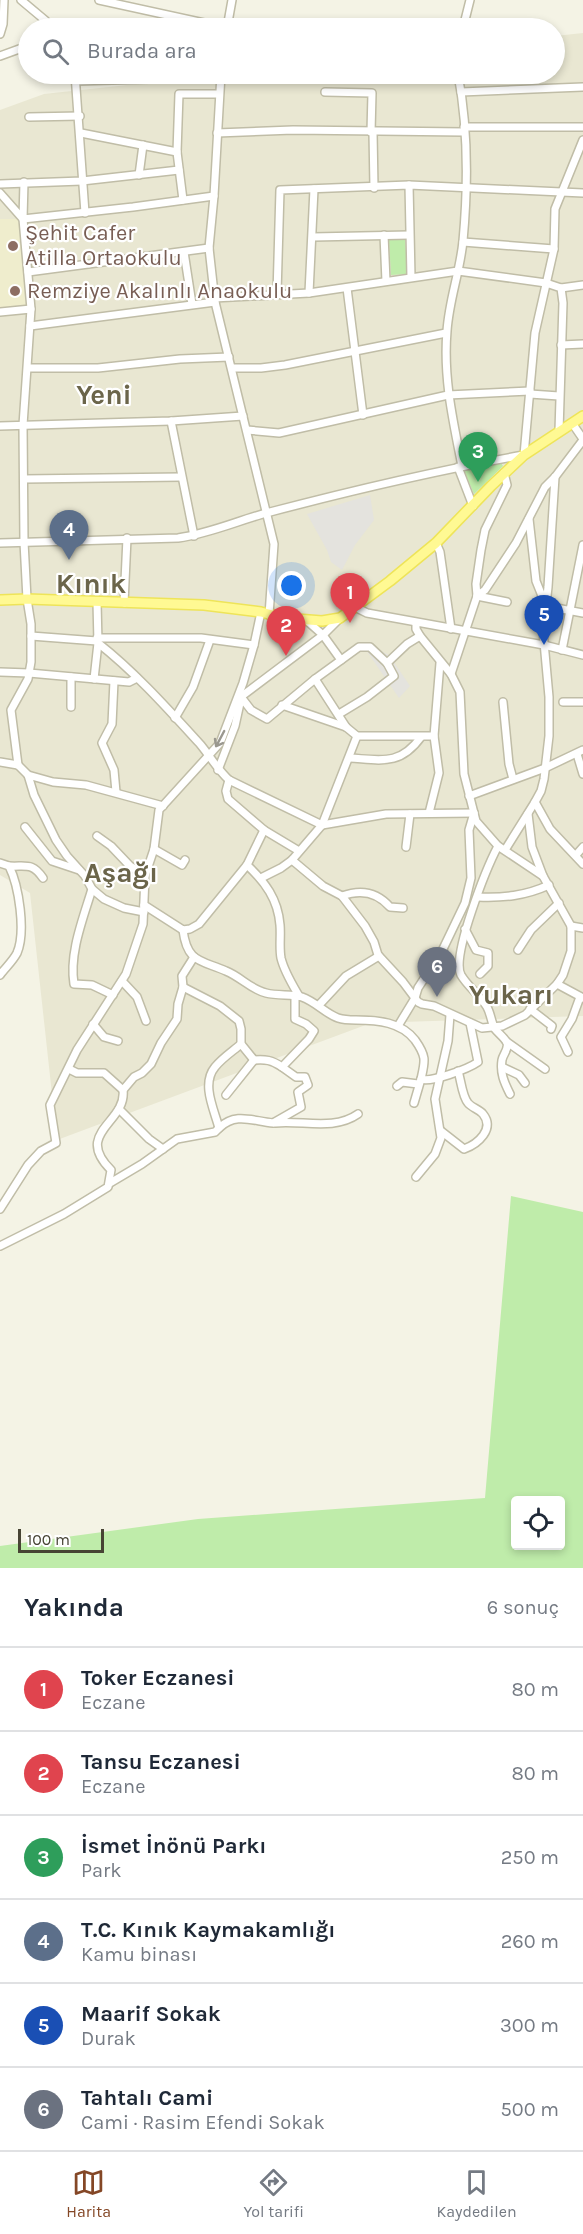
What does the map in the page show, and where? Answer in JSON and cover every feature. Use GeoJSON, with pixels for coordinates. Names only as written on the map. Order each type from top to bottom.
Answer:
{"type":"FeatureCollection","features":[{"type":"Feature","properties":{"kind":"main road"},"geometry":{"type":"LineString","coordinates":[[0,600],[204,605],[306,620],[322,621],[340,618],[436,543],[524,454],[583,416]]}},
{"type":"Feature","properties":{"kind":"street"},"geometry":{"type":"LineString","coordinates":[[0,34],[3,24],[4,0]]}},
{"type":"Feature","properties":{"kind":"street"},"geometry":{"type":"LineString","coordinates":[[21,0],[42,18]]}},
{"type":"Feature","properties":{"kind":"street"},"geometry":{"type":"LineString","coordinates":[[99,0],[181,18]]}},
{"type":"Feature","properties":{"kind":"street"},"geometry":{"type":"LineString","coordinates":[[229,18],[232,0]]}},
{"type":"Feature","properties":{"kind":"street"},"geometry":{"type":"LineString","coordinates":[[466,18],[470,0]]}},
{"type":"Feature","properties":{"kind":"street"},"geometry":{"type":"LineString","coordinates":[[0,56],[18,49]]}},
{"type":"Feature","properties":{"kind":"street"},"geometry":{"type":"LineString","coordinates":[[77,84],[85,213]]}},
{"type":"Feature","properties":{"kind":"street"},"geometry":{"type":"LineString","coordinates":[[0,1209],[28,1165],[41,1151],[56,1143],[50,1105],[93,1024],[122,981],[143,924],[146,876],[154,849],[159,810],[220,743],[238,698],[265,614],[274,544],[214,300],[209,248],[220,84]]}},
{"type":"Feature","properties":{"kind":"street"},"geometry":{"type":"LineString","coordinates":[[460,84],[466,186],[463,242],[446,333],[448,395],[460,466],[473,506]]}},
{"type":"Feature","properties":{"kind":"street"},"geometry":{"type":"LineString","coordinates":[[461,92],[583,87]]}},
{"type":"Feature","properties":{"kind":"street"},"geometry":{"type":"LineString","coordinates":[[325,92],[372,93],[374,188]]}},
{"type":"Feature","properties":{"kind":"street"},"geometry":{"type":"LineString","coordinates":[[183,200],[177,152],[179,94],[219,94]]}},
{"type":"Feature","properties":{"kind":"street"},"geometry":{"type":"LineString","coordinates":[[29,117],[80,116]]}},
{"type":"Feature","properties":{"kind":"street"},"geometry":{"type":"LineString","coordinates":[[218,133],[583,127]]}},
{"type":"Feature","properties":{"kind":"street"},"geometry":{"type":"LineString","coordinates":[[81,133],[177,152]]}},
{"type":"Feature","properties":{"kind":"street"},"geometry":{"type":"LineString","coordinates":[[0,543],[194,536],[229,527],[267,513],[460,466],[524,454],[534,333],[554,249],[555,209],[583,140]]}},
{"type":"Feature","properties":{"kind":"street"},"geometry":{"type":"LineString","coordinates":[[139,175],[143,145]]}},
{"type":"Feature","properties":{"kind":"street"},"geometry":{"type":"LineString","coordinates":[[0,184],[82,181],[179,170]]}},
{"type":"Feature","properties":{"kind":"street"},"geometry":{"type":"LineString","coordinates":[[18,765],[10,710],[29,673],[31,636],[24,542],[23,425],[31,309],[23,219],[24,183]]}},
{"type":"Feature","properties":{"kind":"street"},"geometry":{"type":"LineString","coordinates":[[409,185],[411,277]]}},
{"type":"Feature","properties":{"kind":"street"},"geometry":{"type":"LineString","coordinates":[[277,294],[280,190],[409,185],[583,193]]}},
{"type":"Feature","properties":{"kind":"street"},"geometry":{"type":"LineString","coordinates":[[309,293],[314,189]]}},
{"type":"Feature","properties":{"kind":"street"},"geometry":{"type":"LineString","coordinates":[[0,193],[23,219]]}},
{"type":"Feature","properties":{"kind":"street"},"geometry":{"type":"LineString","coordinates":[[23,219],[214,196]]}},
{"type":"Feature","properties":{"kind":"street"},"geometry":{"type":"LineString","coordinates":[[384,235],[386,280]]}},
{"type":"Feature","properties":{"kind":"street"},"geometry":{"type":"LineString","coordinates":[[313,237],[409,235]]}},
{"type":"Feature","properties":{"kind":"street"},"geometry":{"type":"LineString","coordinates":[[463,242],[554,249]]}},
{"type":"Feature","properties":{"kind":"street"},"geometry":{"type":"LineString","coordinates":[[28,272],[209,248]]}},
{"type":"Feature","properties":{"kind":"street"},"geometry":{"type":"LineString","coordinates":[[184,252],[192,304]]}},
{"type":"Feature","properties":{"kind":"street"},"geometry":{"type":"LineString","coordinates":[[30,326],[214,300],[309,293],[386,280],[458,272],[546,283],[561,288],[583,285]]}},
{"type":"Feature","properties":{"kind":"street"},"geometry":{"type":"LineString","coordinates":[[347,288],[363,415]]}},
{"type":"Feature","properties":{"kind":"street"},"geometry":{"type":"LineString","coordinates":[[560,431],[563,303],[561,288]]}},
{"type":"Feature","properties":{"kind":"street"},"geometry":{"type":"LineString","coordinates":[[0,312],[31,309]]}},
{"type":"Feature","properties":{"kind":"street"},"geometry":{"type":"LineString","coordinates":[[232,368],[285,365],[446,333]]}},
{"type":"Feature","properties":{"kind":"street"},"geometry":{"type":"LineString","coordinates":[[561,345],[583,344]]}},
{"type":"Feature","properties":{"kind":"street"},"geometry":{"type":"LineString","coordinates":[[28,368],[98,368],[180,359],[229,357]]}},
{"type":"Feature","properties":{"kind":"street"},"geometry":{"type":"LineString","coordinates":[[247,430],[279,433],[448,395],[530,393],[560,396]]}},
{"type":"Feature","properties":{"kind":"street"},"geometry":{"type":"LineString","coordinates":[[0,426],[171,421],[243,416]]}},
{"type":"Feature","properties":{"kind":"street"},"geometry":{"type":"LineString","coordinates":[[171,421],[194,536]]}},
{"type":"Feature","properties":{"kind":"street"},"geometry":{"type":"LineString","coordinates":[[477,596],[485,590],[529,519],[545,487],[583,439],[572,423]]}},
{"type":"Feature","properties":{"kind":"street"},"geometry":{"type":"LineString","coordinates":[[451,674],[477,596],[476,584],[485,530],[507,485],[504,472]]}},
{"type":"Feature","properties":{"kind":"street"},"geometry":{"type":"LineString","coordinates":[[24,479],[181,477]]}},
{"type":"Feature","properties":{"kind":"street"},"geometry":{"type":"LineString","coordinates":[[505,850],[536,802],[541,791],[545,768],[549,736],[549,707],[544,645],[555,477]]}},
{"type":"Feature","properties":{"kind":"street"},"geometry":{"type":"LineString","coordinates":[[529,519],[536,581],[546,606]]}},
{"type":"Feature","properties":{"kind":"street"},"geometry":{"type":"LineString","coordinates":[[124,603],[127,538]]}},
{"type":"Feature","properties":{"kind":"street"},"geometry":{"type":"LineString","coordinates":[[436,543],[440,552],[451,629]]}},
{"type":"Feature","properties":{"kind":"street"},"geometry":{"type":"LineString","coordinates":[[562,650],[582,560],[583,545]]}},
{"type":"Feature","properties":{"kind":"street"},"geometry":{"type":"LineString","coordinates":[[477,596],[507,602]]}},
{"type":"Feature","properties":{"kind":"street"},"geometry":{"type":"LineString","coordinates":[[94,679],[97,602]]}},
{"type":"Feature","properties":{"kind":"street"},"geometry":{"type":"LineString","coordinates":[[546,606],[583,613]]}},
{"type":"Feature","properties":{"kind":"street"},"geometry":{"type":"LineString","coordinates":[[355,608],[416,623],[544,645],[583,656]]}},
{"type":"Feature","properties":{"kind":"street"},"geometry":{"type":"LineString","coordinates":[[218,771],[235,726],[238,698],[323,635],[340,618]]}},
{"type":"Feature","properties":{"kind":"street"},"geometry":{"type":"LineString","coordinates":[[306,620],[323,635],[341,660]]}},
{"type":"Feature","properties":{"kind":"street"},"geometry":{"type":"LineString","coordinates":[[416,623],[420,636],[451,674],[460,692],[464,774],[474,813],[480,826],[498,846],[543,876]]}},
{"type":"Feature","properties":{"kind":"street"},"geometry":{"type":"LineString","coordinates":[[31,636],[97,641],[210,640],[254,645]]}},
{"type":"Feature","properties":{"kind":"street"},"geometry":{"type":"LineString","coordinates":[[387,663],[407,644],[420,636]]}},
{"type":"Feature","properties":{"kind":"street"},"geometry":{"type":"LineString","coordinates":[[175,718],[193,687],[210,640]]}},
{"type":"Feature","properties":{"kind":"street"},"geometry":{"type":"LineString","coordinates":[[97,641],[116,655],[210,755],[218,771],[229,780],[273,803],[322,825],[370,815],[474,813]]}},
{"type":"Feature","properties":{"kind":"street"},"geometry":{"type":"LineString","coordinates":[[238,698],[251,710],[267,719],[315,679],[359,647],[370,647],[387,663],[394,676],[368,697],[339,714]]}},
{"type":"Feature","properties":{"kind":"street"},"geometry":{"type":"LineString","coordinates":[[429,813],[439,773],[434,736],[440,663]]}},
{"type":"Feature","properties":{"kind":"street"},"geometry":{"type":"LineString","coordinates":[[0,672],[129,682],[137,678]]}},
{"type":"Feature","properties":{"kind":"street"},"geometry":{"type":"LineString","coordinates":[[71,677],[71,707]]}},
{"type":"Feature","properties":{"kind":"street"},"geometry":{"type":"LineString","coordinates":[[315,679],[346,727]]}},
{"type":"Feature","properties":{"kind":"street"},"geometry":{"type":"LineString","coordinates":[[114,681],[112,724],[104,735],[102,744],[114,770],[116,792]]}},
{"type":"Feature","properties":{"kind":"street"},"geometry":{"type":"LineString","coordinates":[[503,702],[509,764],[513,779]]}},
{"type":"Feature","properties":{"kind":"street"},"geometry":{"type":"LineString","coordinates":[[563,702],[583,702]]}},
{"type":"Feature","properties":{"kind":"street"},"geometry":{"type":"LineString","coordinates":[[282,705],[346,727],[357,736],[434,736]]}},
{"type":"Feature","properties":{"kind":"street"},"geometry":{"type":"LineString","coordinates":[[261,878],[292,860],[322,825],[357,736]]}},
{"type":"Feature","properties":{"kind":"street"},"geometry":{"type":"LineString","coordinates":[[350,758],[394,759],[408,752],[420,737]]}},
{"type":"Feature","properties":{"kind":"street"},"geometry":{"type":"LineString","coordinates":[[469,796],[545,768],[580,752],[583,774]]}},
{"type":"Feature","properties":{"kind":"street"},"geometry":{"type":"LineString","coordinates":[[0,762],[18,765],[28,775],[34,795],[56,840],[92,889],[104,899],[124,908],[144,909],[183,930],[199,924],[246,866],[264,830]]}},
{"type":"Feature","properties":{"kind":"street"},"geometry":{"type":"LineString","coordinates":[[28,775],[53,782],[86,785],[163,806]]}},
{"type":"Feature","properties":{"kind":"street"},"geometry":{"type":"LineString","coordinates":[[229,780],[226,791],[228,799],[264,830],[299,851]]}},
{"type":"Feature","properties":{"kind":"street"},"geometry":{"type":"LineString","coordinates":[[536,802],[550,829],[583,864]]}},
{"type":"Feature","properties":{"kind":"street"},"geometry":{"type":"LineString","coordinates":[[398,1026],[415,998],[418,988],[442,951],[465,903],[471,878],[469,830],[474,813]]}},
{"type":"Feature","properties":{"kind":"street"},"geometry":{"type":"LineString","coordinates":[[406,846],[410,814]]}},
{"type":"Feature","properties":{"kind":"street"},"geometry":{"type":"LineString","coordinates":[[292,860],[323,886],[342,896],[365,926],[379,957],[418,1002],[434,1006],[482,1028],[494,1027],[530,1010],[557,984],[570,957],[571,926],[543,876],[532,846],[528,814]]}},
{"type":"Feature","properties":{"kind":"street"},"geometry":{"type":"LineString","coordinates":[[26,827],[52,861],[80,871]]}},
{"type":"Feature","properties":{"kind":"street"},"geometry":{"type":"LineString","coordinates":[[97,836],[111,846],[130,866],[146,876]]}},
{"type":"Feature","properties":{"kind":"street"},"geometry":{"type":"LineString","coordinates":[[498,846],[483,878],[475,907],[465,929],[458,968],[487,1008],[494,1027],[507,1042],[544,1069]]}},
{"type":"Feature","properties":{"kind":"street"},"geometry":{"type":"LineString","coordinates":[[576,855],[583,847]]}},
{"type":"Feature","properties":{"kind":"street"},"geometry":{"type":"LineString","coordinates":[[154,849],[182,865],[185,860]]}},
{"type":"Feature","properties":{"kind":"street"},"geometry":{"type":"LineString","coordinates":[[0,863],[36,868],[43,878]]}},
{"type":"Feature","properties":{"kind":"street"},"geometry":{"type":"LineString","coordinates":[[0,975],[16,954],[20,942],[20,899],[16,880],[9,866]]}},
{"type":"Feature","properties":{"kind":"street"},"geometry":{"type":"LineString","coordinates":[[246,866],[261,878],[273,896],[280,925],[281,959],[297,996],[295,1019],[314,1031],[282,1067]]}},
{"type":"Feature","properties":{"kind":"street"},"geometry":{"type":"LineString","coordinates":[[478,897],[499,898],[521,895],[549,885]]}},
{"type":"Feature","properties":{"kind":"street"},"geometry":{"type":"LineString","coordinates":[[92,889],[80,924],[72,974],[74,984],[92,985],[114,995]]}},
{"type":"Feature","properties":{"kind":"street"},"geometry":{"type":"LineString","coordinates":[[342,896],[359,891],[368,892],[386,900],[390,907],[403,908]]}},
{"type":"Feature","properties":{"kind":"street"},"geometry":{"type":"LineString","coordinates":[[465,903],[475,907]]}},
{"type":"Feature","properties":{"kind":"street"},"geometry":{"type":"LineString","coordinates":[[518,950],[531,930],[559,903]]}},
{"type":"Feature","properties":{"kind":"street"},"geometry":{"type":"LineString","coordinates":[[571,926],[583,928]]}},
{"type":"Feature","properties":{"kind":"street"},"geometry":{"type":"LineString","coordinates":[[465,929],[476,950],[488,953],[488,966],[480,974]]}},
{"type":"Feature","properties":{"kind":"street"},"geometry":{"type":"LineString","coordinates":[[183,930],[184,940],[194,957],[208,966],[228,971],[254,990],[281,996],[297,996],[319,1005],[339,1018],[376,1021],[398,1026],[416,1041],[426,1064],[414,1103]]}},
{"type":"Feature","properties":{"kind":"street"},"geometry":{"type":"LineString","coordinates":[[123,1090],[134,1077],[151,1064],[161,1043],[177,1019],[183,987],[182,976],[194,957]]}},
{"type":"Feature","properties":{"kind":"street"},"geometry":{"type":"LineString","coordinates":[[319,1005],[346,976],[379,957]]}},
{"type":"Feature","properties":{"kind":"street"},"geometry":{"type":"LineString","coordinates":[[122,981],[137,997],[146,1021]]}},
{"type":"Feature","properties":{"kind":"street"},"geometry":{"type":"LineString","coordinates":[[557,984],[582,997],[561,1036],[568,1052]]}},
{"type":"Feature","properties":{"kind":"street"},"geometry":{"type":"LineString","coordinates":[[183,987],[220,1006],[239,1021],[241,1044],[254,1060]]}},
{"type":"Feature","properties":{"kind":"street"},"geometry":{"type":"LineString","coordinates":[[530,1010],[552,1026],[551,1029]]}},
{"type":"Feature","properties":{"kind":"street"},"geometry":{"type":"LineString","coordinates":[[417,1178],[435,1154],[441,1138],[435,1100],[448,1041],[450,1015]]}},
{"type":"Feature","properties":{"kind":"street"},"geometry":{"type":"LineString","coordinates":[[397,1086],[402,1082],[429,1082],[478,1062],[470,1023]]}},
{"type":"Feature","properties":{"kind":"street"},"geometry":{"type":"LineString","coordinates":[[93,1024],[104,1037],[118,1041]]}},
{"type":"Feature","properties":{"kind":"street"},"geometry":{"type":"LineString","coordinates":[[507,1042],[502,1079],[510,1094]]}},
{"type":"Feature","properties":{"kind":"street"},"geometry":{"type":"LineString","coordinates":[[219,1128],[209,1091],[209,1081],[215,1066],[241,1044]]}},
{"type":"Feature","properties":{"kind":"street"},"geometry":{"type":"LineString","coordinates":[[226,1095],[254,1060],[274,1061],[296,1077],[304,1077],[308,1085],[298,1092],[301,1107],[273,1123]]}},
{"type":"Feature","properties":{"kind":"street"},"geometry":{"type":"LineString","coordinates":[[502,1067],[519,1075],[525,1083]]}},
{"type":"Feature","properties":{"kind":"street"},"geometry":{"type":"LineString","coordinates":[[69,1069],[77,1073],[104,1073],[123,1090],[124,1098],[119,1110],[99,1133],[97,1141],[101,1155],[111,1170],[110,1183]]}},
{"type":"Feature","properties":{"kind":"street"},"geometry":{"type":"LineString","coordinates":[[441,1131],[464,1149],[482,1137],[488,1127],[482,1112],[466,1102],[458,1071]]}},
{"type":"Feature","properties":{"kind":"street"},"geometry":{"type":"LineString","coordinates":[[119,1110],[149,1139],[163,1149]]}},
{"type":"Feature","properties":{"kind":"street"},"geometry":{"type":"LineString","coordinates":[[0,1246],[64,1214],[185,1136],[215,1132],[225,1122],[239,1116],[273,1123],[323,1123],[350,1119],[358,1114]]}},
{"type":"Feature","properties":{"kind":"shaded area"},"geometry":{"type":"Polygon","coordinates":[[[583,33],[583,1016],[371,1023],[57,1140],[30,893],[0,875],[0,110],[44,94],[136,84],[565,84],[565,35],[583,33]]]}},
{"type":"Feature","properties":{"kind":"shaded area"},"geometry":{"type":"Polygon","coordinates":[[[0,219],[23,219],[31,309],[0,312],[0,219]]]}},
{"type":"Feature","properties":{"kind":"shaded area"},"geometry":{"type":"Polygon","coordinates":[[[370,495],[374,520],[355,545],[342,570],[331,562],[307,514],[370,495]]]}},
{"type":"Feature","properties":{"kind":"shaded area"},"geometry":{"type":"Polygon","coordinates":[[[377,649],[389,655],[410,686],[399,698],[366,650],[377,649]]]}},
{"type":"Feature","properties":{"kind":"green space"},"geometry":{"type":"Polygon","coordinates":[[[405,239],[408,274],[391,275],[389,240],[405,239]]]}},
{"type":"Feature","properties":{"kind":"green space"},"geometry":{"type":"Polygon","coordinates":[[[501,463],[503,466],[474,494],[464,470],[501,463]]]}},
{"type":"Feature","properties":{"kind":"green space"},"geometry":{"type":"Polygon","coordinates":[[[511,1196],[583,1212],[583,1568],[0,1568],[0,1546],[198,1519],[485,1498],[511,1196]]]}},
{"type":"Feature","properties":{"kind":"place","name":"Şehit Cafer Atilla Ortaokulu"},"geometry":{"type":"Point","coordinates":[13,246]}},
{"type":"Feature","properties":{"kind":"place","name":"Remziye Akalınlı Anaokulu"},"geometry":{"type":"Point","coordinates":[15,291]}},
{"type":"Feature","properties":{"kind":"place","name":"İsmet İnönü Parkı"},"geometry":{"type":"Point","coordinates":[478,482]}},
{"type":"Feature","properties":{"kind":"place","name":"T.C. Kınık Kaymakamlığı"},"geometry":{"type":"Point","coordinates":[69,560]}},
{"type":"Feature","properties":{"kind":"place","name":"Toker Eczanesi"},"geometry":{"type":"Point","coordinates":[350,623]}},
{"type":"Feature","properties":{"kind":"place","name":"Maarif Sokak"},"geometry":{"type":"Point","coordinates":[544,645]}},
{"type":"Feature","properties":{"kind":"place","name":"Tansu Eczanesi"},"geometry":{"type":"Point","coordinates":[286,656]}},
{"type":"Feature","properties":{"kind":"place","name":"Tahtalı Cami"},"geometry":{"type":"Point","coordinates":[437,997]}},
{"type":"Feature","properties":{"kind":"district","name":"Yeni"},"geometry":{"type":"Point","coordinates":[104,394]}},
{"type":"Feature","properties":{"kind":"district","name":"Kınık"},"geometry":{"type":"Point","coordinates":[91,583]}},
{"type":"Feature","properties":{"kind":"district","name":"Aşağı"},"geometry":{"type":"Point","coordinates":[121,872]}},
{"type":"Feature","properties":{"kind":"district","name":"Yukarı"},"geometry":{"type":"Point","coordinates":[511,994]}}]}
